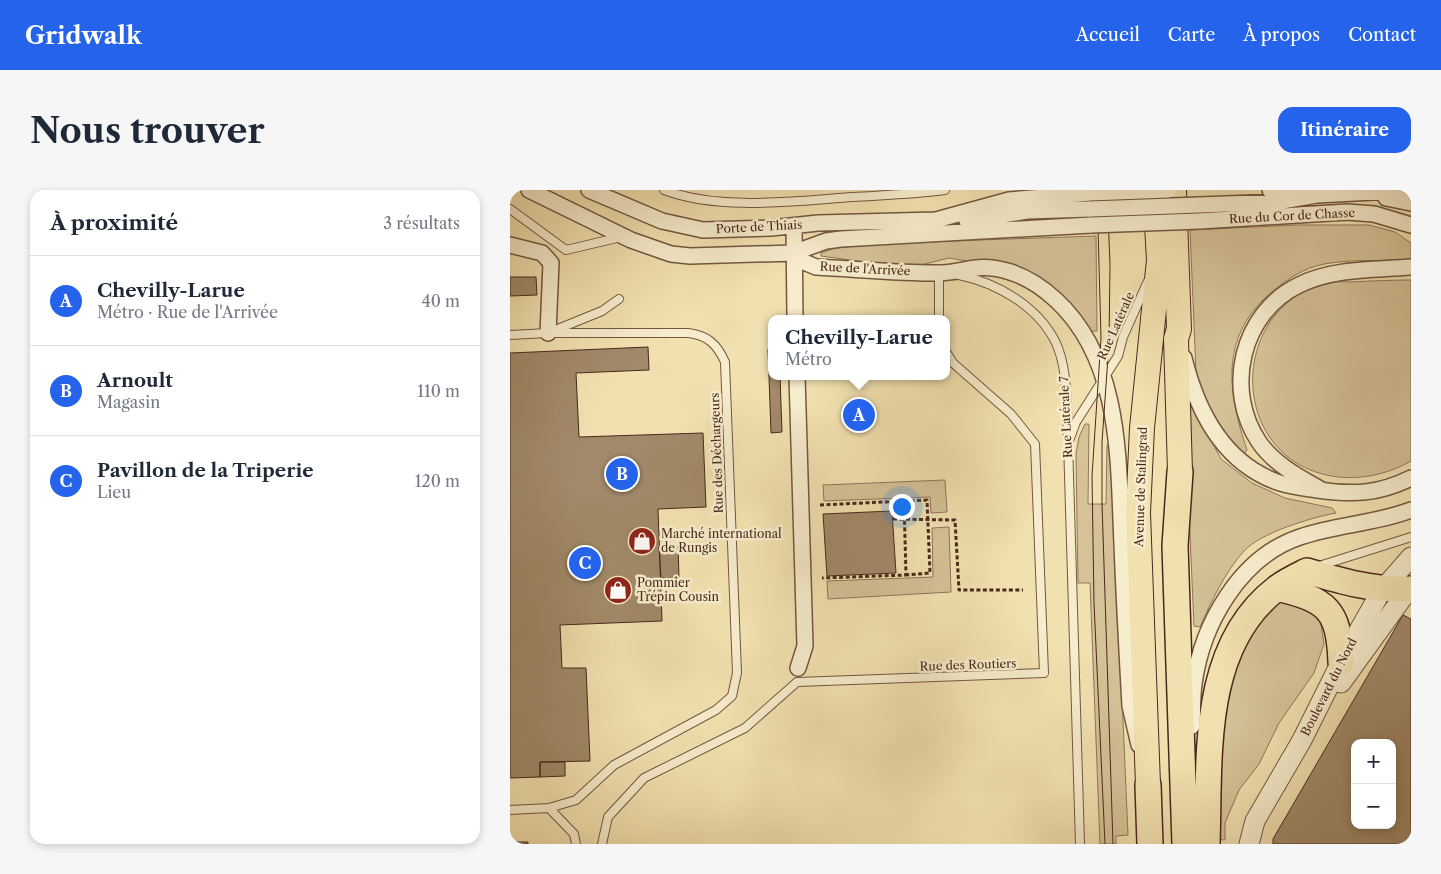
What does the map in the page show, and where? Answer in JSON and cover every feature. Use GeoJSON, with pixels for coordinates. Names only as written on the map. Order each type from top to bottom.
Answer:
{"type":"FeatureCollection","features":[{"type":"Feature","properties":{"kind":"highway"},"geometry":{"type":"LineString","coordinates":[[1180,472],[1176,546],[1185,844]]}},
{"type":"Feature","properties":{"kind":"highway"},"geometry":{"type":"LineString","coordinates":[[1207,844],[1213,711],[1217,687],[1232,645],[1251,615],[1277,588],[1307,570],[1362,587],[1382,590],[1409,587]]}},
{"type":"Feature","properties":{"kind":"highway"},"geometry":{"type":"LineString","coordinates":[[1277,588],[1307,596],[1325,607],[1334,620],[1340,637],[1341,662]]}},
{"type":"Feature","properties":{"kind":"highway"},"geometry":{"type":"LineString","coordinates":[[1148,785],[1150,844]]}},
{"type":"Feature","properties":{"kind":"main road","name":"Avenue de Stalingrad"},"geometry":{"type":"LineString","coordinates":[[1148,785],[1138,513],[1142,428],[1159,260],[1155,190]]}},
{"type":"Feature","properties":{"kind":"main road"},"geometry":{"type":"LineString","coordinates":[[1174,190],[1179,329],[1176,340],[1180,472]]}},
{"type":"Feature","properties":{"kind":"street","name":"Rue du Cor de Chasse"},"geometry":{"type":"LineString","coordinates":[[529,190],[623,236],[658,250],[682,255],[793,252],[826,241],[841,239],[1348,212],[1374,214],[1411,225]]}},
{"type":"Feature","properties":{"kind":"street","name":"Porte de Thiais"},"geometry":{"type":"LineString","coordinates":[[589,190],[662,221],[682,227],[736,230],[936,220]]}},
{"type":"Feature","properties":{"kind":"street"},"geometry":{"type":"LineString","coordinates":[[936,220],[1009,200],[1089,193],[1168,190]]}},
{"type":"Feature","properties":{"kind":"street"},"geometry":{"type":"LineString","coordinates":[[1270,190],[1317,195],[1411,190]]}},
{"type":"Feature","properties":{"kind":"street","name":"Rue du Cor de Chasse"},"geometry":{"type":"LineString","coordinates":[[1362,194],[1411,203]]}},
{"type":"Feature","properties":{"kind":"street"},"geometry":{"type":"LineString","coordinates":[[936,220],[944,223],[960,222],[1027,211],[1276,202],[1317,195]]}},
{"type":"Feature","properties":{"kind":"street"},"geometry":{"type":"LineString","coordinates":[[794,226],[795,315]]}},
{"type":"Feature","properties":{"kind":"street"},"geometry":{"type":"LineString","coordinates":[[510,245],[516,244],[542,253],[551,263],[548,333]]}},
{"type":"Feature","properties":{"kind":"street","name":"Rue de l'Arrivée"},"geometry":{"type":"LineString","coordinates":[[793,252],[804,262],[816,267],[939,273]]}},
{"type":"Feature","properties":{"kind":"street"},"geometry":{"type":"LineString","coordinates":[[939,273],[980,266],[993,267],[1022,276],[1037,285],[1065,308],[1088,340],[1112,407],[1116,433],[1130,706],[1148,785]]}},
{"type":"Feature","properties":{"kind":"street"},"geometry":{"type":"LineString","coordinates":[[1322,490],[1274,460],[1259,442],[1242,404],[1239,376],[1244,350],[1252,332],[1265,313],[1279,298],[1298,285],[1321,276],[1411,267]]}},
{"type":"Feature","properties":{"kind":"street"},"geometry":{"type":"LineString","coordinates":[[1179,329],[1184,358],[1197,402],[1208,422],[1224,444],[1242,461],[1280,483],[1348,494],[1362,493],[1400,484],[1411,478]]}},
{"type":"Feature","properties":{"kind":"street"},"geometry":{"type":"LineString","coordinates":[[797,380],[805,646],[798,668]]}},
{"type":"Feature","properties":{"kind":"street"},"geometry":{"type":"LineString","coordinates":[[1184,815],[1194,684],[1207,636],[1228,593],[1270,553],[1298,537],[1329,528],[1390,518],[1411,510]]}},
{"type":"Feature","properties":{"kind":"street","name":"Boulevard du Nord"},"geometry":{"type":"LineString","coordinates":[[1302,740],[1341,662],[1382,590],[1411,557]]}},
{"type":"Feature","properties":{"kind":"street","name":"Boulevard du Nord"},"geometry":{"type":"LineString","coordinates":[[1302,740],[1409,587]]}},
{"type":"Feature","properties":{"kind":"street"},"geometry":{"type":"LineString","coordinates":[[1249,844],[1255,821],[1302,740]]}},
{"type":"Feature","properties":{"kind":"lane"},"geometry":{"type":"LineString","coordinates":[[664,190],[680,196],[730,202],[817,200],[945,190]]}},
{"type":"Feature","properties":{"kind":"lane"},"geometry":{"type":"LineString","coordinates":[[510,209],[566,250],[623,236]]}},
{"type":"Feature","properties":{"kind":"lane","name":"Rue Latérale"},"geometry":{"type":"LineString","coordinates":[[1067,454],[1074,426],[1118,356],[1123,337],[1159,260]]}},
{"type":"Feature","properties":{"kind":"lane"},"geometry":{"type":"LineString","coordinates":[[939,273],[939,315]]}},
{"type":"Feature","properties":{"kind":"lane","name":"Rue Latérale 7"},"geometry":{"type":"LineString","coordinates":[[939,273],[976,279],[1000,290],[1029,308],[1046,326],[1056,344],[1062,364],[1066,399],[1080,844]]}},
{"type":"Feature","properties":{"kind":"lane"},"geometry":{"type":"LineString","coordinates":[[548,333],[602,311],[619,298]]}},
{"type":"Feature","properties":{"kind":"lane","name":"Rue des Déchargeurs"},"geometry":{"type":"LineString","coordinates":[[510,334],[688,333],[708,338],[721,352],[725,362],[737,674],[732,696],[716,710],[614,765],[576,800],[549,808],[510,810]]}},
{"type":"Feature","properties":{"kind":"lane","name":"Rue des Routiers"},"geometry":{"type":"LineString","coordinates":[[602,844],[608,817],[644,778],[745,728],[797,682],[1044,673],[1035,444],[1011,414],[953,364],[950,359]]}},
{"type":"Feature","properties":{"kind":"lane"},"geometry":{"type":"LineString","coordinates":[[1307,570],[1411,537]]}},
{"type":"Feature","properties":{"kind":"lane"},"geometry":{"type":"LineString","coordinates":[[549,808],[574,834],[576,844]]}},
{"type":"Feature","properties":{"kind":"path"},"geometry":{"type":"LineString","coordinates":[[820,505],[927,500],[930,574],[822,578]]}},
{"type":"Feature","properties":{"kind":"path"},"geometry":{"type":"LineString","coordinates":[[904,501],[906,575]]}},
{"type":"Feature","properties":{"kind":"path"},"geometry":{"type":"LineString","coordinates":[[893,519],[955,520],[959,590],[1023,590]]}},
{"type":"Feature","properties":{"kind":"shaded area"},"geometry":{"type":"Polygon","coordinates":[[[1297,225],[1369,225],[1395,232],[1411,243],[1411,260],[1345,261],[1317,266],[1285,281],[1256,307],[1244,326],[1236,345],[1232,364],[1235,406],[1247,450],[1244,454],[1229,440],[1208,409],[1196,371],[1190,230],[1297,225]]]}},
{"type":"Feature","properties":{"kind":"shaded area"},"geometry":{"type":"Polygon","coordinates":[[[1096,236],[1097,331],[1089,331],[1027,272],[1005,262],[972,262],[949,258],[917,266],[901,267],[821,256],[821,253],[836,248],[894,243],[1096,236]]]}},
{"type":"Feature","properties":{"kind":"shaded area"},"geometry":{"type":"Polygon","coordinates":[[[1411,280],[1411,461],[1389,471],[1353,478],[1316,472],[1294,462],[1277,447],[1264,428],[1256,407],[1253,385],[1254,362],[1261,340],[1272,319],[1295,296],[1316,285],[1334,282],[1411,280]]]}},
{"type":"Feature","properties":{"kind":"shaded area"},"geometry":{"type":"Polygon","coordinates":[[[1188,397],[1221,459],[1252,483],[1285,498],[1332,508],[1336,513],[1287,527],[1252,544],[1237,559],[1225,578],[1200,627],[1194,626],[1184,398],[1188,397]]]}},
{"type":"Feature","properties":{"kind":"shaded area"},"geometry":{"type":"Polygon","coordinates":[[[1085,424],[1089,424],[1088,504],[1106,504],[1107,445],[1111,445],[1128,835],[1116,836],[1116,844],[1100,844],[1090,583],[1078,583],[1076,454],[1079,437],[1085,424]]]}},
{"type":"Feature","properties":{"kind":"shaded area"},"geometry":{"type":"Polygon","coordinates":[[[945,480],[947,512],[931,513],[930,497],[824,501],[823,485],[945,480]]]}},
{"type":"Feature","properties":{"kind":"shaded area"},"geometry":{"type":"Polygon","coordinates":[[[949,527],[951,592],[828,599],[827,581],[933,577],[932,528],[949,527]]]}},
{"type":"Feature","properties":{"kind":"shaded area"},"geometry":{"type":"Polygon","coordinates":[[[1296,601],[1320,618],[1324,644],[1314,673],[1279,723],[1259,764],[1239,790],[1225,823],[1225,840],[1214,839],[1216,755],[1229,680],[1253,627],[1279,602],[1296,601]]]}},
{"type":"Feature","properties":{"kind":"building"},"geometry":{"type":"Polygon","coordinates":[[[510,277],[536,277],[537,295],[510,296],[510,277]]]}},
{"type":"Feature","properties":{"kind":"building"},"geometry":{"type":"Polygon","coordinates":[[[648,347],[649,370],[576,373],[579,437],[703,433],[706,507],[658,509],[662,621],[560,625],[562,668],[586,668],[590,761],[540,762],[540,777],[510,778],[510,353],[648,347]]]}},
{"type":"Feature","properties":{"kind":"building"},"geometry":{"type":"Polygon","coordinates":[[[769,380],[780,380],[782,432],[771,433],[769,380]]]}},
{"type":"Feature","properties":{"kind":"building"},"geometry":{"type":"Polygon","coordinates":[[[892,511],[896,573],[827,576],[823,514],[892,511]]]}},
{"type":"Feature","properties":{"kind":"building"},"geometry":{"type":"Polygon","coordinates":[[[659,547],[678,547],[679,577],[661,578],[659,547]]]}},
{"type":"Feature","properties":{"kind":"building"},"geometry":{"type":"Polygon","coordinates":[[[1403,615],[1411,619],[1411,844],[1273,844],[1273,839],[1403,615]]]}},
{"type":"Feature","properties":{"kind":"building"},"geometry":{"type":"Polygon","coordinates":[[[540,762],[565,762],[565,776],[540,777],[540,762]]]}},
{"type":"Feature","properties":{"kind":"building"},"geometry":{"type":"Polygon","coordinates":[[[510,842],[528,842],[528,844],[510,844],[510,842]]]}},
{"type":"Feature","properties":{"kind":"tram line"},"geometry":{"type":"LineString","coordinates":[[1097,190],[1101,338],[1092,476],[1094,603],[1105,844]]}},
{"type":"Feature","properties":{"kind":"tram line"},"geometry":{"type":"LineString","coordinates":[[1107,190],[1110,264],[1109,343],[1102,442],[1102,503],[1113,844]]}},
{"type":"Feature","properties":{"kind":"place","name":"Chevilly-Larue"},"geometry":{"type":"Point","coordinates":[859,415]}},
{"type":"Feature","properties":{"kind":"place","name":"Arnoult"},"geometry":{"type":"Point","coordinates":[622,474]}},
{"type":"Feature","properties":{"kind":"place","name":"Marché international de Rungis"},"geometry":{"type":"Point","coordinates":[642,541]}},
{"type":"Feature","properties":{"kind":"place","name":"Pavillon de la Triperie"},"geometry":{"type":"Point","coordinates":[585,563]}},
{"type":"Feature","properties":{"kind":"place","name":"Pommier Trépin Cousin"},"geometry":{"type":"Point","coordinates":[618,590]}}]}
